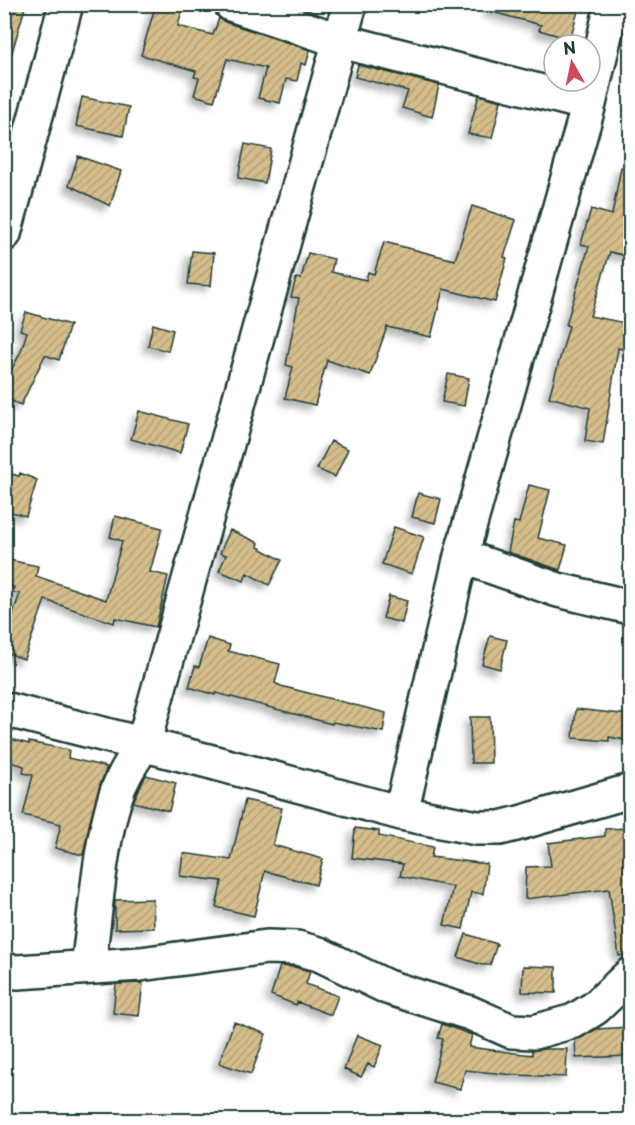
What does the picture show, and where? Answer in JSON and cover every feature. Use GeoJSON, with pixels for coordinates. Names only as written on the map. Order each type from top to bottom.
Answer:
{"type":"FeatureCollection","features":[{"type":"Feature","properties":{"kind":"street"},"geometry":{"type":"LineString","coordinates":[[4,234],[66,4]]}},
{"type":"Feature","properties":{"kind":"street"},"geometry":{"type":"LineString","coordinates":[[231,4],[341,41],[589,104]]}},
{"type":"Feature","properties":{"kind":"street"},"geometry":{"type":"LineString","coordinates":[[88,966],[111,813],[124,776],[143,745],[350,4]]}},
{"type":"Feature","properties":{"kind":"street"},"geometry":{"type":"LineString","coordinates":[[401,813],[461,556],[589,104],[612,4]]}},
{"type":"Feature","properties":{"kind":"street"},"geometry":{"type":"LineString","coordinates":[[461,556],[558,590],[630,607]]}},
{"type":"Feature","properties":{"kind":"street"},"geometry":{"type":"LineString","coordinates":[[4,709],[401,813],[477,828],[500,828],[630,791]]}},
{"type":"Feature","properties":{"kind":"street"},"geometry":{"type":"LineString","coordinates":[[4,971],[24,972],[152,962],[267,947],[297,948],[319,954],[387,987],[470,1013],[511,1031],[534,1032],[574,1021],[595,1008],[630,975]]}},
{"type":"Feature","properties":{"kind":"building"},"geometry":{"type":"Polygon","coordinates":[[[4,4],[26,4],[10,59],[4,59],[4,4]]]}},
{"type":"Feature","properties":{"kind":"building"},"geometry":{"type":"Polygon","coordinates":[[[156,4],[182,11],[178,26],[213,35],[219,18],[310,50],[306,65],[301,63],[297,81],[286,79],[280,103],[258,98],[266,68],[227,59],[214,101],[194,95],[199,78],[194,77],[196,71],[141,55],[156,4]]]}},
{"type":"Feature","properties":{"kind":"building"},"geometry":{"type":"Polygon","coordinates":[[[489,4],[553,4],[578,11],[572,33],[549,33],[539,30],[541,25],[488,11],[489,4]]]}},
{"type":"Feature","properties":{"kind":"building"},"geometry":{"type":"Polygon","coordinates":[[[358,65],[439,85],[432,117],[402,108],[408,91],[355,77],[358,65]]]}},
{"type":"Feature","properties":{"kind":"building"},"geometry":{"type":"Polygon","coordinates":[[[479,95],[501,101],[492,138],[468,134],[479,95]]]}},
{"type":"Feature","properties":{"kind":"building"},"geometry":{"type":"Polygon","coordinates":[[[82,97],[129,107],[123,136],[76,126],[82,97]]]}},
{"type":"Feature","properties":{"kind":"building"},"geometry":{"type":"Polygon","coordinates":[[[245,144],[271,149],[265,183],[238,178],[245,144]]]}},
{"type":"Feature","properties":{"kind":"building"},"geometry":{"type":"Polygon","coordinates":[[[78,156],[121,171],[110,206],[69,185],[78,156]]]}},
{"type":"Feature","properties":{"kind":"building"},"geometry":{"type":"Polygon","coordinates":[[[621,167],[630,168],[630,257],[610,252],[590,316],[630,324],[626,350],[618,348],[603,444],[585,441],[590,408],[549,397],[569,326],[566,325],[589,246],[581,244],[591,209],[612,215],[621,167]]]}},
{"type":"Feature","properties":{"kind":"building"},"geometry":{"type":"Polygon","coordinates":[[[472,206],[516,220],[504,257],[507,258],[495,302],[443,289],[431,337],[387,327],[370,375],[327,360],[315,405],[285,398],[293,367],[286,365],[299,298],[291,297],[296,278],[301,279],[308,253],[334,259],[331,272],[366,280],[368,272],[374,274],[384,242],[455,260],[472,206]]]}},
{"type":"Feature","properties":{"kind":"building"},"geometry":{"type":"Polygon","coordinates":[[[192,251],[214,253],[211,286],[188,284],[192,251]]]}},
{"type":"Feature","properties":{"kind":"building"},"geometry":{"type":"Polygon","coordinates":[[[26,312],[70,325],[59,360],[45,355],[21,405],[4,398],[4,385],[21,351],[27,332],[20,330],[26,312]]]}},
{"type":"Feature","properties":{"kind":"building"},"geometry":{"type":"Polygon","coordinates":[[[153,324],[173,330],[168,351],[148,346],[153,324]]]}},
{"type":"Feature","properties":{"kind":"building"},"geometry":{"type":"Polygon","coordinates":[[[448,374],[469,378],[464,406],[442,402],[448,374]]]}},
{"type":"Feature","properties":{"kind":"building"},"geometry":{"type":"Polygon","coordinates":[[[139,411],[188,424],[180,453],[131,439],[139,411]]]}},
{"type":"Feature","properties":{"kind":"building"},"geometry":{"type":"Polygon","coordinates":[[[331,441],[348,449],[335,477],[317,469],[331,441]]]}},
{"type":"Feature","properties":{"kind":"building"},"geometry":{"type":"Polygon","coordinates":[[[4,472],[19,476],[20,473],[37,480],[26,516],[4,510],[4,472]]]}},
{"type":"Feature","properties":{"kind":"building"},"geometry":{"type":"Polygon","coordinates":[[[529,485],[550,490],[538,538],[567,545],[560,570],[508,552],[514,522],[519,523],[529,485]]]}},
{"type":"Feature","properties":{"kind":"building"},"geometry":{"type":"Polygon","coordinates":[[[418,493],[441,499],[435,523],[412,517],[418,493]]]}},
{"type":"Feature","properties":{"kind":"building"},"geometry":{"type":"Polygon","coordinates":[[[115,516],[162,528],[150,572],[168,576],[156,627],[115,618],[114,623],[45,600],[24,659],[4,652],[4,637],[20,594],[13,592],[14,587],[4,585],[4,559],[38,566],[36,576],[106,600],[122,541],[110,537],[115,516]]]}},
{"type":"Feature","properties":{"kind":"building"},"geometry":{"type":"Polygon","coordinates":[[[394,527],[424,537],[412,574],[382,564],[394,527]]]}},
{"type":"Feature","properties":{"kind":"building"},"geometry":{"type":"Polygon","coordinates":[[[230,530],[259,543],[258,547],[282,560],[269,585],[247,573],[244,581],[219,571],[226,555],[220,553],[230,530]]]}},
{"type":"Feature","properties":{"kind":"building"},"geometry":{"type":"Polygon","coordinates":[[[389,596],[407,601],[402,623],[383,618],[389,596]]]}},
{"type":"Feature","properties":{"kind":"building"},"geometry":{"type":"Polygon","coordinates":[[[490,636],[507,640],[500,669],[482,664],[490,636]]]}},
{"type":"Feature","properties":{"kind":"building"},"geometry":{"type":"Polygon","coordinates":[[[208,638],[230,645],[228,651],[280,664],[275,683],[281,686],[386,713],[383,732],[333,722],[332,724],[189,687],[195,666],[199,667],[208,638]]]}},
{"type":"Feature","properties":{"kind":"building"},"geometry":{"type":"Polygon","coordinates":[[[576,709],[630,715],[630,741],[609,737],[609,741],[573,738],[576,709]]]}},
{"type":"Feature","properties":{"kind":"building"},"geometry":{"type":"Polygon","coordinates":[[[470,717],[490,717],[491,763],[471,763],[470,717]]]}},
{"type":"Feature","properties":{"kind":"building"},"geometry":{"type":"Polygon","coordinates":[[[4,737],[29,744],[29,742],[69,750],[68,758],[107,767],[92,813],[83,855],[55,848],[61,824],[23,815],[33,775],[23,773],[24,766],[4,760],[4,737]]]}},
{"type":"Feature","properties":{"kind":"building"},"geometry":{"type":"Polygon","coordinates":[[[146,775],[176,783],[169,811],[133,802],[146,775]]]}},
{"type":"Feature","properties":{"kind":"building"},"geometry":{"type":"Polygon","coordinates":[[[245,800],[282,808],[273,845],[323,859],[316,885],[265,871],[254,916],[216,907],[222,881],[180,876],[183,853],[231,860],[245,800]]]}},
{"type":"Feature","properties":{"kind":"building"},"geometry":{"type":"Polygon","coordinates":[[[355,828],[379,831],[379,836],[433,847],[431,857],[487,864],[483,894],[471,892],[463,929],[444,925],[453,887],[400,876],[403,864],[352,858],[355,828]]]}},
{"type":"Feature","properties":{"kind":"building"},"geometry":{"type":"Polygon","coordinates":[[[630,828],[630,955],[619,956],[609,889],[525,899],[526,867],[551,866],[548,843],[605,836],[605,829],[630,828]]]}},
{"type":"Feature","properties":{"kind":"building"},"geometry":{"type":"Polygon","coordinates":[[[153,899],[154,928],[115,929],[115,900],[153,899]]]}},
{"type":"Feature","properties":{"kind":"building"},"geometry":{"type":"Polygon","coordinates":[[[466,934],[497,944],[490,965],[482,965],[458,957],[466,934]]]}},
{"type":"Feature","properties":{"kind":"building"},"geometry":{"type":"Polygon","coordinates":[[[280,966],[310,971],[306,984],[338,996],[331,1015],[271,995],[280,966]]]}},
{"type":"Feature","properties":{"kind":"building"},"geometry":{"type":"Polygon","coordinates":[[[523,966],[556,967],[556,993],[522,992],[523,966]]]}},
{"type":"Feature","properties":{"kind":"building"},"geometry":{"type":"Polygon","coordinates":[[[143,983],[139,1016],[113,1013],[116,984],[143,983]]]}},
{"type":"Feature","properties":{"kind":"building"},"geometry":{"type":"Polygon","coordinates":[[[234,1022],[266,1034],[251,1074],[219,1063],[234,1022]]]}},
{"type":"Feature","properties":{"kind":"building"},"geometry":{"type":"Polygon","coordinates":[[[442,1024],[472,1035],[469,1047],[532,1055],[532,1051],[543,1049],[567,1049],[566,1077],[465,1070],[460,1089],[432,1082],[443,1039],[438,1038],[442,1024]]]}},
{"type":"Feature","properties":{"kind":"building"},"geometry":{"type":"Polygon","coordinates":[[[629,1027],[630,1056],[576,1058],[575,1040],[597,1029],[629,1027]]]}},
{"type":"Feature","properties":{"kind":"building"},"geometry":{"type":"Polygon","coordinates":[[[357,1035],[383,1045],[374,1067],[368,1064],[361,1077],[344,1069],[357,1035]]]}}]}
